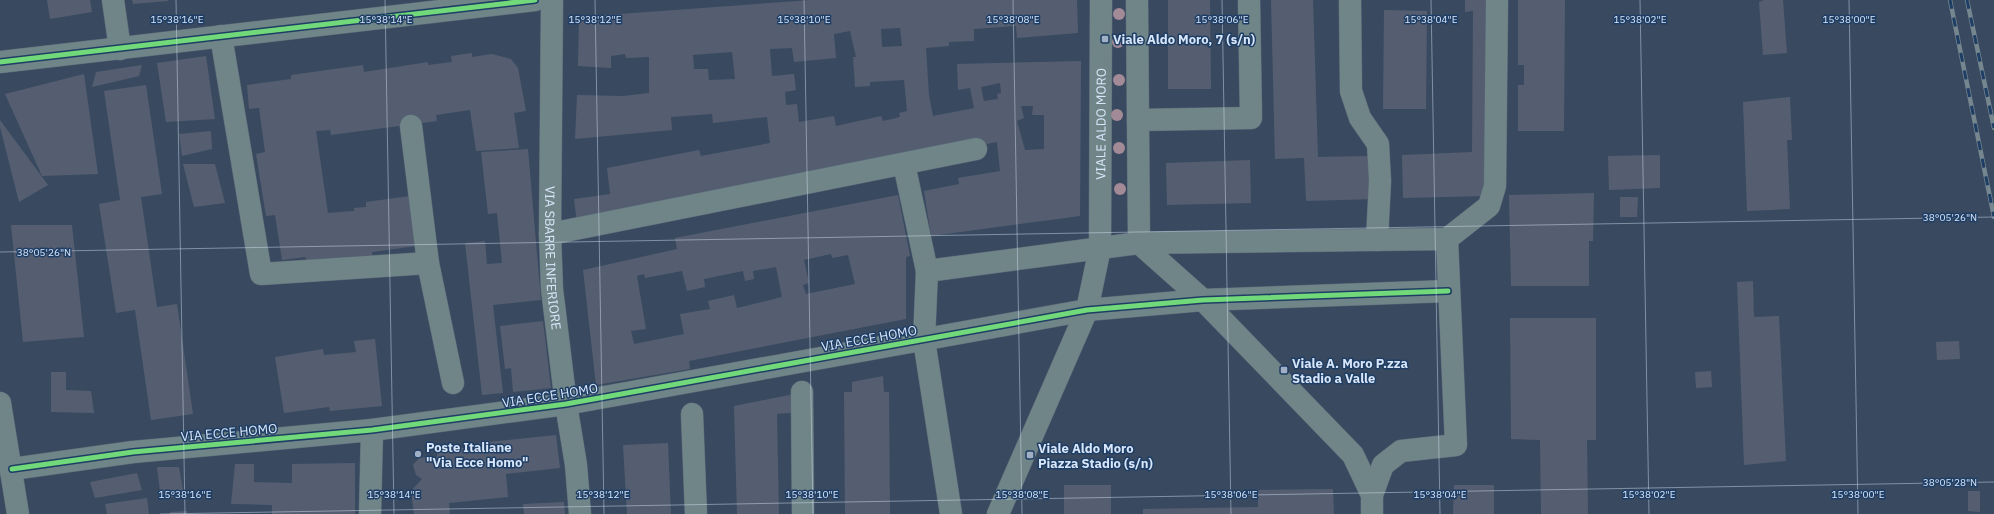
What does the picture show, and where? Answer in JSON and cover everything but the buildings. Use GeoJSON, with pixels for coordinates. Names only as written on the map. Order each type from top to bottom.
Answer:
{"type":"FeatureCollection","features":[{"type":"Feature","properties":{"kind":"street"},"geometry":{"type":"LineString","coordinates":[[113,0],[120,49]]}},
{"type":"Feature","properties":{"kind":"street"},"geometry":{"type":"LineString","coordinates":[[0,62],[535,0]]}},
{"type":"Feature","properties":{"kind":"street","name":"VIA SBARRE INFERIORE"},"geometry":{"type":"LineString","coordinates":[[552,0],[550,234],[552,288],[566,404],[576,465],[580,514]]}},
{"type":"Feature","properties":{"kind":"street","name":"VIALE ALDO MORO"},"geometry":{"type":"LineString","coordinates":[[998,514],[1087,310],[1100,248],[1101,0]]}},
{"type":"Feature","properties":{"kind":"street"},"geometry":{"type":"LineString","coordinates":[[1138,0],[1139,243],[1203,300],[1353,454],[1372,504]]}},
{"type":"Feature","properties":{"kind":"street"},"geometry":{"type":"LineString","coordinates":[[1138,120],[1251,118],[1249,0]]}},
{"type":"Feature","properties":{"kind":"street"},"geometry":{"type":"LineString","coordinates":[[1350,0],[1351,91],[1360,118],[1378,144],[1380,188],[1377,240]]}},
{"type":"Feature","properties":{"kind":"street"},"geometry":{"type":"LineString","coordinates":[[927,270],[1139,243],[1447,239],[1489,206],[1495,186],[1497,0]]}},
{"type":"Feature","properties":{"kind":"street"},"geometry":{"type":"LineString","coordinates":[[221,36],[261,274],[428,263]]}},
{"type":"Feature","properties":{"kind":"street"},"geometry":{"type":"LineString","coordinates":[[411,126],[428,263],[453,383]]}},
{"type":"Feature","properties":{"kind":"street"},"geometry":{"type":"LineString","coordinates":[[550,234],[976,149]]}},
{"type":"Feature","properties":{"kind":"street"},"geometry":{"type":"LineString","coordinates":[[904,164],[927,270],[924,340],[951,514]]}},
{"type":"Feature","properties":{"kind":"street"},"geometry":{"type":"LineString","coordinates":[[1372,504],[1383,465],[1401,451],[1456,445],[1448,291],[1447,239]]}},
{"type":"Feature","properties":{"kind":"street","name":"VIA ECCE HOMO"},"geometry":{"type":"LineString","coordinates":[[12,469],[133,452],[372,430],[566,404],[1087,310],[1203,300],[1448,291]]}},
{"type":"Feature","properties":{"kind":"street"},"geometry":{"type":"LineString","coordinates":[[802,392],[803,514]]}},
{"type":"Feature","properties":{"kind":"street"},"geometry":{"type":"LineString","coordinates":[[0,403],[2,434],[12,469],[18,514]]}},
{"type":"Feature","properties":{"kind":"street"},"geometry":{"type":"LineString","coordinates":[[692,414],[696,514]]}},
{"type":"Feature","properties":{"kind":"street"},"geometry":{"type":"LineString","coordinates":[[370,514],[372,430]]}},
{"type":"Feature","properties":{"kind":"railway"},"geometry":{"type":"LineString","coordinates":[[1950,0],[1994,217]]}},
{"type":"Feature","properties":{"kind":"railway"},"geometry":{"type":"LineString","coordinates":[[1967,0],[1994,128]]}},
{"type":"Feature","properties":{"kind":"cycle path"},"geometry":{"type":"LineString","coordinates":[[0,62],[535,0]]}},
{"type":"Feature","properties":{"kind":"cycle path"},"geometry":{"type":"LineString","coordinates":[[12,469],[133,452],[372,430],[566,404],[1087,310],[1203,300],[1448,291]]}},
{"type":"Feature","properties":{"kind":"place","name":"Viale Aldo Moro, 7 (s/n)"},"geometry":{"type":"Point","coordinates":[1105,39]}},
{"type":"Feature","properties":{"kind":"place","name":"Viale A. Moro P.zza Stadio a Valle"},"geometry":{"type":"Point","coordinates":[1284,370]}},
{"type":"Feature","properties":{"kind":"place","name":"Poste Italiane \"Via Ecce Homo\""},"geometry":{"type":"Point","coordinates":[418,454]}},
{"type":"Feature","properties":{"kind":"place","name":"Viale Aldo Moro Piazza Stadio (s/n)"},"geometry":{"type":"Point","coordinates":[1030,455]}}]}
